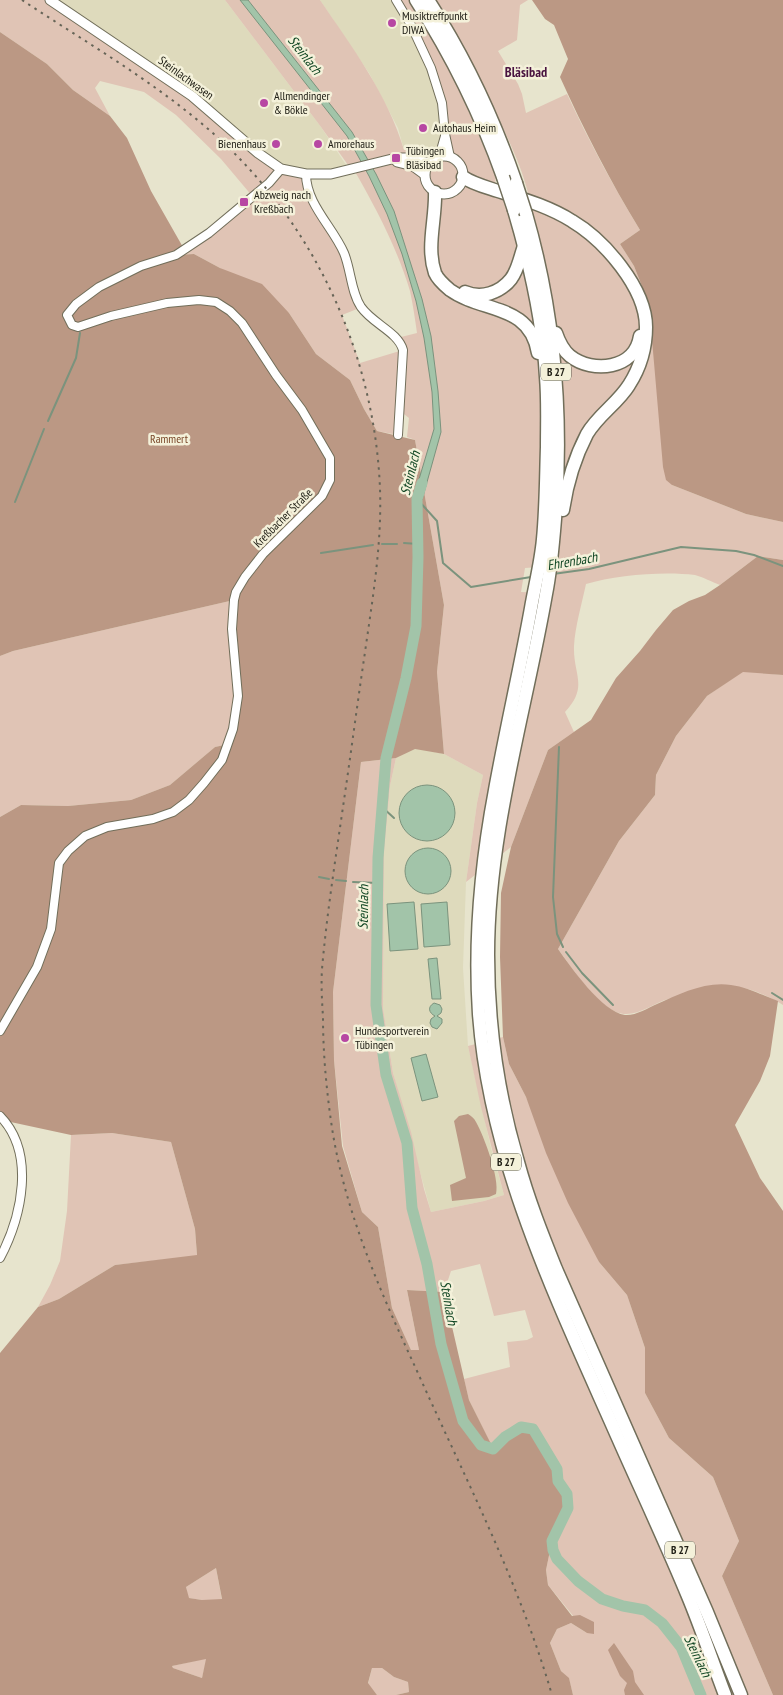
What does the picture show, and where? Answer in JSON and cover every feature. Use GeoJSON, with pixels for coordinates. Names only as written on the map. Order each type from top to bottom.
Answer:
{"type":"FeatureCollection","features":[{"type":"Feature","properties":{"kind":"highway","name":"B 27"},"geometry":{"type":"LineString","coordinates":[[416,0],[468,92],[486,131],[503,177],[520,212],[540,268],[553,343],[558,402],[558,477],[547,564],[516,688],[495,788],[486,843],[480,899],[478,954],[479,1013],[486,1070],[508,1169],[525,1220],[570,1329],[688,1596],[725,1695]]}},
{"type":"Feature","properties":{"kind":"highway","name":"B 27"},"geometry":{"type":"LineString","coordinates":[[428,0],[454,42],[480,92],[501,140],[516,183],[524,246],[536,299],[546,378],[546,476],[543,540],[547,564]]}},
{"type":"Feature","properties":{"kind":"highway"},"geometry":{"type":"LineString","coordinates":[[461,182],[544,212],[572,225],[594,241],[608,255],[624,276],[634,295],[642,327],[639,343],[632,354],[621,362],[607,367],[593,367],[570,356],[561,346],[556,333],[549,293],[540,268]]}},
{"type":"Feature","properties":{"kind":"highway"},"geometry":{"type":"LineString","coordinates":[[461,182],[478,185],[542,206],[572,220],[598,240],[618,262],[631,282],[644,314],[646,326],[638,368],[628,386],[589,432],[575,459],[570,474],[558,540],[547,564]]}},
{"type":"Feature","properties":{"kind":"highway"},"geometry":{"type":"LineString","coordinates":[[440,193],[441,206],[436,248],[437,261],[446,282],[457,289],[472,295],[484,294],[499,289],[511,279],[524,246]]}},
{"type":"Feature","properties":{"kind":"highway"},"geometry":{"type":"LineString","coordinates":[[440,193],[436,207],[431,251],[436,275],[443,285],[455,294],[473,302],[500,309],[523,323],[531,333],[536,345],[547,410]]}},
{"type":"Feature","properties":{"kind":"highway","name":"B 27"},"geometry":{"type":"LineString","coordinates":[[540,593],[496,845],[488,953],[490,1011],[496,1068],[518,1164],[534,1214],[552,1260],[708,1612],[741,1695]]}},
{"type":"Feature","properties":{"kind":"street","name":"Steinlachwasen"},"geometry":{"type":"LineString","coordinates":[[50,0],[192,96],[258,154],[281,170],[306,174],[331,174],[404,158],[429,163]]}},
{"type":"Feature","properties":{"kind":"street"},"geometry":{"type":"LineString","coordinates":[[396,0],[411,25],[431,68],[442,103],[445,134],[450,157]]}},
{"type":"Feature","properties":{"kind":"street"},"geometry":{"type":"LineString","coordinates":[[439,157],[445,134]]}},
{"type":"Feature","properties":{"kind":"street"},"geometry":{"type":"LineString","coordinates":[[439,157],[450,157],[460,165],[461,182],[452,192],[440,193],[427,186],[424,174],[429,163],[439,157]]}},
{"type":"Feature","properties":{"kind":"street","name":"Steinlachwasen"},"geometry":{"type":"LineString","coordinates":[[383,162],[410,165],[424,174]]}},
{"type":"Feature","properties":{"kind":"street","name":"Kreßbacher Straße"},"geometry":{"type":"LineString","coordinates":[[0,1031],[37,967],[51,928],[59,863],[68,851],[85,836],[107,828],[153,819],[173,812],[194,794],[222,760],[233,729],[238,696],[232,629],[236,592],[245,576],[263,554],[322,496],[330,480],[330,458],[302,410],[276,375],[242,323],[216,302],[199,300],[167,303],[111,316],[78,327],[72,324],[67,316],[76,304],[99,287],[141,266],[176,255],[209,233],[269,183],[281,170]]}},
{"type":"Feature","properties":{"kind":"street"},"geometry":{"type":"LineString","coordinates":[[306,174],[308,192],[344,253],[356,296],[362,307],[377,324],[401,343],[403,350],[398,435]]}},
{"type":"Feature","properties":{"kind":"street"},"geometry":{"type":"LineString","coordinates":[[0,1116],[13,1132],[21,1163],[20,1207],[0,1258]]}},
{"type":"Feature","properties":{"kind":"shaded area"},"geometry":{"type":"Polygon","coordinates":[[[0,0],[50,0],[192,96],[271,163],[306,174],[306,181],[344,253],[362,307],[342,315],[360,363],[403,350],[397,338],[417,333],[410,291],[405,275],[385,229],[354,170],[348,165],[225,0],[320,0],[379,91],[389,110],[404,150],[442,148],[445,134],[436,83],[396,0],[409,0],[457,86],[496,177],[495,183],[528,193],[516,157],[493,106],[470,60],[436,0],[528,0],[520,5],[517,40],[498,51],[518,84],[526,113],[567,94],[620,197],[640,230],[620,244],[634,266],[645,294],[672,485],[746,514],[783,522],[783,560],[758,556],[720,585],[695,575],[669,573],[625,576],[586,584],[574,646],[578,687],[572,703],[565,712],[574,732],[548,750],[511,847],[466,882],[477,803],[483,775],[444,754],[437,672],[444,605],[415,440],[407,437],[409,418],[400,411],[398,435],[377,431],[350,380],[316,354],[289,313],[220,268],[194,254],[176,255],[253,197],[221,159],[176,115],[144,92],[100,81],[95,88],[110,116],[73,90],[47,64],[0,32],[0,0]],[[553,566],[525,568],[521,592],[547,593],[553,566]]]}},
{"type":"Feature","properties":{"kind":"shaded area"},"geometry":{"type":"Polygon","coordinates":[[[50,0],[225,0],[321,127],[350,171],[291,172],[50,0]]]}},
{"type":"Feature","properties":{"kind":"shaded area"},"geometry":{"type":"Polygon","coordinates":[[[240,0],[248,0],[352,132],[394,211],[422,299],[431,336],[438,391],[441,432],[422,500],[414,496],[434,429],[432,392],[416,301],[402,254],[387,214],[347,136],[240,0]]]}},
{"type":"Feature","properties":{"kind":"shaded area"},"geometry":{"type":"Polygon","coordinates":[[[320,0],[396,0],[411,25],[442,103],[442,148],[404,150],[398,128],[369,73],[320,0]]]}},
{"type":"Feature","properties":{"kind":"shaded area"},"geometry":{"type":"Polygon","coordinates":[[[234,600],[238,696],[229,744],[215,747],[170,785],[131,800],[68,806],[21,805],[0,817],[0,656],[13,651],[234,600]]]}},
{"type":"Feature","properties":{"kind":"shaded area"},"geometry":{"type":"Polygon","coordinates":[[[743,671],[783,675],[783,1005],[757,992],[743,989],[709,992],[668,999],[642,1011],[621,1014],[606,1006],[591,992],[558,949],[619,841],[655,795],[656,775],[676,736],[707,696],[743,671]]]}},
{"type":"Feature","properties":{"kind":"shaded area"},"geometry":{"type":"Polygon","coordinates":[[[415,748],[444,754],[483,775],[477,803],[466,882],[463,968],[468,1046],[491,1148],[504,1195],[431,1212],[393,1073],[383,1008],[384,853],[390,786],[396,758],[415,748]]]}},
{"type":"Feature","properties":{"kind":"shaded area"},"geometry":{"type":"Polygon","coordinates":[[[396,758],[390,786],[384,853],[383,1008],[393,1073],[411,1132],[431,1212],[504,1195],[481,1107],[468,1046],[503,1037],[509,1064],[526,1097],[599,1262],[627,1295],[645,1348],[645,1393],[669,1438],[713,1477],[739,1541],[722,1576],[773,1695],[573,1695],[569,1679],[561,1671],[550,1643],[557,1629],[571,1623],[587,1633],[548,1585],[546,1570],[552,1541],[563,1519],[567,1494],[558,1481],[557,1469],[533,1429],[505,1437],[493,1449],[469,1400],[464,1379],[510,1367],[507,1342],[527,1340],[533,1337],[525,1310],[494,1316],[480,1264],[451,1271],[444,1292],[407,1290],[419,1350],[411,1350],[392,1308],[378,1227],[362,1212],[343,1146],[334,1060],[333,992],[361,762],[396,758]]]}},
{"type":"Feature","properties":{"kind":"shaded area"},"geometry":{"type":"Polygon","coordinates":[[[427,785],[447,793],[455,813],[447,833],[427,841],[407,833],[399,813],[407,793],[427,785]]]}},
{"type":"Feature","properties":{"kind":"shaded area"},"geometry":{"type":"Polygon","coordinates":[[[423,848],[433,848],[447,858],[451,871],[447,884],[441,890],[433,894],[423,894],[409,884],[405,876],[405,866],[415,852],[423,848]]]}},
{"type":"Feature","properties":{"kind":"shaded area"},"geometry":{"type":"Polygon","coordinates":[[[414,902],[418,949],[390,951],[387,904],[414,902]]]}},
{"type":"Feature","properties":{"kind":"shaded area"},"geometry":{"type":"Polygon","coordinates":[[[447,902],[450,945],[424,947],[421,904],[447,902]]]}},
{"type":"Feature","properties":{"kind":"shaded area"},"geometry":{"type":"Polygon","coordinates":[[[437,958],[441,999],[432,999],[428,959],[437,958]]]}},
{"type":"Feature","properties":{"kind":"shaded area"},"geometry":{"type":"Polygon","coordinates":[[[434,1003],[440,1005],[442,1009],[441,1013],[437,1016],[442,1019],[442,1023],[437,1029],[432,1027],[430,1023],[431,1019],[435,1016],[430,1010],[430,1006],[434,1003]]]}},
{"type":"Feature","properties":{"kind":"shaded area"},"geometry":{"type":"Polygon","coordinates":[[[426,1054],[438,1097],[422,1101],[411,1058],[426,1054]]]}},
{"type":"Feature","properties":{"kind":"shaded area"},"geometry":{"type":"Polygon","coordinates":[[[112,1133],[171,1142],[195,1229],[197,1256],[115,1265],[59,1299],[38,1307],[60,1261],[67,1211],[71,1135],[112,1133]]]}},
{"type":"Feature","properties":{"kind":"shaded area"},"geometry":{"type":"Polygon","coordinates":[[[216,1568],[222,1600],[188,1598],[186,1587],[216,1568]]]}},
{"type":"Feature","properties":{"kind":"shaded area"},"geometry":{"type":"Polygon","coordinates":[[[207,1658],[202,1678],[172,1666],[207,1658]]]}},
{"type":"Feature","properties":{"kind":"shaded area"},"geometry":{"type":"Polygon","coordinates":[[[372,1668],[382,1668],[394,1677],[408,1682],[409,1692],[396,1695],[377,1695],[368,1684],[372,1668]]]}},
{"type":"Feature","properties":{"kind":"green space"},"geometry":{"type":"Polygon","coordinates":[[[532,0],[783,0],[783,522],[746,514],[672,485],[666,480],[663,467],[651,328],[645,294],[634,266],[620,244],[640,230],[598,155],[560,77],[568,59],[554,25],[545,19],[532,0]]]}},
{"type":"Feature","properties":{"kind":"green space","name":"Rammert"},"geometry":{"type":"Polygon","coordinates":[[[0,32],[47,64],[73,90],[110,116],[127,138],[151,191],[184,249],[176,255],[194,254],[220,268],[262,284],[289,313],[316,354],[350,380],[377,431],[415,440],[444,605],[437,672],[444,754],[415,749],[396,758],[361,762],[333,992],[334,1060],[342,1146],[362,1212],[378,1227],[392,1308],[411,1350],[419,1350],[407,1290],[444,1292],[469,1400],[493,1448],[505,1437],[521,1427],[533,1429],[557,1469],[558,1481],[567,1494],[568,1508],[552,1541],[546,1570],[548,1585],[572,1616],[580,1615],[594,1622],[594,1634],[587,1633],[571,1623],[557,1629],[550,1643],[561,1671],[569,1678],[573,1695],[396,1695],[409,1692],[408,1682],[394,1677],[382,1668],[372,1668],[368,1683],[377,1695],[0,1695],[0,1353],[38,1307],[59,1299],[115,1265],[197,1255],[195,1229],[171,1142],[112,1133],[71,1135],[6,1121],[0,1116],[0,817],[21,805],[68,806],[131,800],[170,785],[215,747],[229,744],[238,696],[234,600],[13,651],[0,656],[0,32]],[[216,1568],[186,1587],[189,1598],[202,1600],[222,1599],[216,1568]],[[206,1659],[172,1666],[202,1678],[206,1659]]]}},
{"type":"Feature","properties":{"kind":"green space"},"geometry":{"type":"Polygon","coordinates":[[[758,556],[783,560],[783,675],[743,672],[707,696],[676,736],[656,775],[655,795],[619,841],[558,949],[597,998],[616,1012],[625,1015],[637,1013],[693,989],[722,984],[749,989],[778,1001],[770,1056],[760,1081],[735,1125],[760,1178],[783,1211],[783,1695],[773,1695],[722,1576],[739,1541],[713,1477],[669,1438],[645,1393],[645,1348],[627,1295],[599,1262],[568,1203],[546,1153],[526,1097],[509,1064],[503,1037],[500,957],[501,893],[511,847],[548,750],[591,720],[616,678],[673,610],[705,595],[758,556]]]}},
{"type":"Feature","properties":{"kind":"green space"},"geometry":{"type":"Polygon","coordinates":[[[468,1114],[475,1121],[487,1147],[496,1178],[496,1194],[489,1197],[452,1201],[450,1185],[466,1178],[454,1121],[459,1116],[468,1114]]]}},
{"type":"Feature","properties":{"kind":"green space"},"geometry":{"type":"Polygon","coordinates":[[[614,1643],[633,1671],[635,1682],[644,1695],[625,1695],[624,1690],[627,1683],[620,1676],[608,1650],[614,1643]]]}},
{"type":"Feature","properties":{"kind":"waterway"},"geometry":{"type":"LineString","coordinates":[[48,421],[76,358],[80,333]]}},
{"type":"Feature","properties":{"kind":"waterway"},"geometry":{"type":"LineString","coordinates":[[15,502],[44,429]]}},
{"type":"Feature","properties":{"kind":"waterway","name":"Steinlach"},"geometry":{"type":"LineString","coordinates":[[422,483],[417,499],[416,626],[406,678],[386,758],[378,858],[376,1005],[386,1075],[407,1143],[412,1208],[427,1264],[441,1344],[463,1421],[481,1445],[493,1449],[505,1437],[521,1427],[533,1429],[557,1469],[558,1481],[567,1494],[568,1508],[552,1541],[557,1559],[578,1581],[602,1599],[623,1606],[645,1610],[662,1623],[681,1647],[701,1695]]}},
{"type":"Feature","properties":{"kind":"waterway","name":"Ehrenbach"},"geometry":{"type":"LineString","coordinates":[[417,499],[437,521],[443,563],[471,587],[531,577]]}},
{"type":"Feature","properties":{"kind":"waterway"},"geometry":{"type":"LineString","coordinates":[[404,543],[418,544]]}},
{"type":"Feature","properties":{"kind":"waterway"},"geometry":{"type":"LineString","coordinates":[[382,544],[397,544]]}},
{"type":"Feature","properties":{"kind":"waterway"},"geometry":{"type":"LineString","coordinates":[[321,553],[373,545]]}},
{"type":"Feature","properties":{"kind":"waterway","name":"Ehrenbach"},"geometry":{"type":"LineString","coordinates":[[553,574],[589,569],[681,547],[736,551],[754,555],[783,566]]}},
{"type":"Feature","properties":{"kind":"waterway"},"geometry":{"type":"LineString","coordinates":[[559,747],[553,897],[557,934],[563,947]]}},
{"type":"Feature","properties":{"kind":"waterway"},"geometry":{"type":"LineString","coordinates":[[382,807],[394,818]]}},
{"type":"Feature","properties":{"kind":"waterway"},"geometry":{"type":"LineString","coordinates":[[319,877],[329,879]]}},
{"type":"Feature","properties":{"kind":"waterway"},"geometry":{"type":"LineString","coordinates":[[336,880],[346,881]]}},
{"type":"Feature","properties":{"kind":"waterway"},"geometry":{"type":"LineString","coordinates":[[353,882],[378,883]]}},
{"type":"Feature","properties":{"kind":"waterway"},"geometry":{"type":"LineString","coordinates":[[566,952],[582,973],[613,1005]]}},
{"type":"Feature","properties":{"kind":"waterway"},"geometry":{"type":"LineString","coordinates":[[772,993],[783,1000]]}},
{"type":"Feature","properties":{"kind":"railway"},"geometry":{"type":"LineString","coordinates":[[22,0],[156,88],[182,107],[230,149],[262,184],[291,222],[316,262],[337,305],[354,349],[367,395],[376,442],[380,510],[378,553],[373,595],[326,926],[322,969],[324,1056],[331,1121],[344,1186],[365,1249],[390,1310],[507,1571],[539,1653],[552,1695]]}},
{"type":"Feature","properties":{"kind":"place","name":"Musiktreffpunkt DIWA"},"geometry":{"type":"Point","coordinates":[392,23]}},
{"type":"Feature","properties":{"kind":"place","name":"Allmendinger & Bökle"},"geometry":{"type":"Point","coordinates":[264,103]}},
{"type":"Feature","properties":{"kind":"place","name":"Autohaus Heim"},"geometry":{"type":"Point","coordinates":[423,128]}},
{"type":"Feature","properties":{"kind":"place","name":"Bienenhaus"},"geometry":{"type":"Point","coordinates":[276,144]}},
{"type":"Feature","properties":{"kind":"place","name":"Amorehaus"},"geometry":{"type":"Point","coordinates":[318,144]}},
{"type":"Feature","properties":{"kind":"place","name":"Tübingen Bläsibad"},"geometry":{"type":"Point","coordinates":[396,158]}},
{"type":"Feature","properties":{"kind":"place","name":"Abzweig nach Kreßbach"},"geometry":{"type":"Point","coordinates":[244,202]}},
{"type":"Feature","properties":{"kind":"place","name":"Hundesportverein Tübingen"},"geometry":{"type":"Point","coordinates":[345,1038]}},
{"type":"Feature","properties":{"kind":"district","name":"Bläsibad"},"geometry":{"type":"Point","coordinates":[526,72]}}]}
